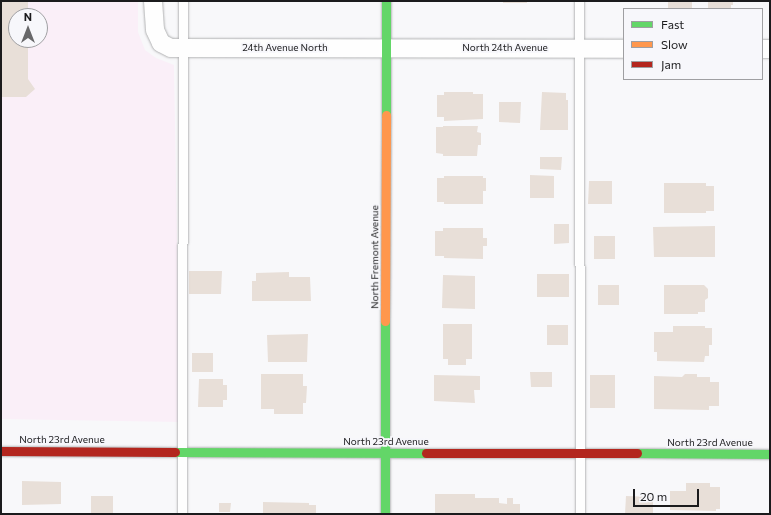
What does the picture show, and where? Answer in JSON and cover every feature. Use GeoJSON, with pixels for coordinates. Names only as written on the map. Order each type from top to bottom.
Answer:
{"type":"FeatureCollection","features":[{"type":"Feature","properties":{"kind":"street","name":"24th Avenue North"},"geometry":{"type":"LineString","coordinates":[[154,1],[155,30],[161,43],[171,48],[386,48]]}},
{"type":"Feature","properties":{"kind":"street","name":"North Fremont Avenue"},"geometry":{"type":"LineString","coordinates":[[385,514],[386,1]]}},
{"type":"Feature","properties":{"kind":"street","name":"North 24th Avenue"},"geometry":{"type":"LineString","coordinates":[[386,48],[623,48]]}},
{"type":"Feature","properties":{"kind":"street","name":"North 23rd Avenue"},"geometry":{"type":"LineString","coordinates":[[1,451],[770,454]]}},
{"type":"Feature","properties":{"kind":"lane"},"geometry":{"type":"LineString","coordinates":[[182,514],[184,1]]}},
{"type":"Feature","properties":{"kind":"lane"},"geometry":{"type":"LineString","coordinates":[[579,1],[580,514]]}},
{"type":"Feature","properties":{"kind":"shaded area"},"geometry":{"type":"Polygon","coordinates":[[[1,1],[138,1],[138,32],[145,50],[156,58],[174,65],[180,422],[1,419],[1,1]]]}},
{"type":"Feature","properties":{"kind":"building"},"geometry":{"type":"Polygon","coordinates":[[[1,1],[28,1],[28,8],[8,8],[8,48],[28,48],[28,79],[35,89],[26,97],[1,97],[1,1]]]}},
{"type":"Feature","properties":{"kind":"building"},"geometry":{"type":"Polygon","coordinates":[[[503,1],[527,1],[527,3],[503,3],[503,1]]]}},
{"type":"Feature","properties":{"kind":"building"},"geometry":{"type":"Polygon","coordinates":[[[668,1],[692,1],[692,8],[668,8],[668,1]]]}},
{"type":"Feature","properties":{"kind":"building"},"geometry":{"type":"Polygon","coordinates":[[[708,1],[733,1],[731,8],[708,8],[708,1]]]}},
{"type":"Feature","properties":{"kind":"building"},"geometry":{"type":"Polygon","coordinates":[[[444,92],[473,92],[473,94],[483,94],[483,119],[444,121],[444,117],[437,117],[437,95],[444,95],[444,92]]]}},
{"type":"Feature","properties":{"kind":"building"},"geometry":{"type":"Polygon","coordinates":[[[542,92],[566,93],[566,100],[568,100],[568,130],[540,130],[542,92]]]}},
{"type":"Feature","properties":{"kind":"building"},"geometry":{"type":"Polygon","coordinates":[[[499,102],[521,102],[520,123],[499,122],[499,102]]]}},
{"type":"Feature","properties":{"kind":"building"},"geometry":{"type":"Polygon","coordinates":[[[478,126],[477,132],[481,133],[481,145],[478,145],[477,156],[443,156],[443,154],[436,153],[436,127],[478,126]]]}},
{"type":"Feature","properties":{"kind":"building"},"geometry":{"type":"Polygon","coordinates":[[[540,157],[562,157],[561,170],[540,169],[540,157]]]}},
{"type":"Feature","properties":{"kind":"building"},"geometry":{"type":"Polygon","coordinates":[[[530,175],[554,176],[554,198],[530,198],[530,175]]]}},
{"type":"Feature","properties":{"kind":"building"},"geometry":{"type":"Polygon","coordinates":[[[444,176],[483,176],[483,178],[486,178],[486,191],[483,191],[483,204],[444,204],[444,202],[437,202],[437,178],[444,178],[444,176]]]}},
{"type":"Feature","properties":{"kind":"building"},"geometry":{"type":"Polygon","coordinates":[[[589,181],[612,181],[612,204],[588,204],[589,181]]]}},
{"type":"Feature","properties":{"kind":"building"},"geometry":{"type":"Polygon","coordinates":[[[664,183],[706,183],[706,186],[714,186],[714,211],[706,211],[706,213],[664,213],[664,183]]]}},
{"type":"Feature","properties":{"kind":"building"},"geometry":{"type":"Polygon","coordinates":[[[554,224],[569,224],[569,243],[554,244],[554,224]]]}},
{"type":"Feature","properties":{"kind":"building"},"geometry":{"type":"Polygon","coordinates":[[[715,226],[715,257],[654,257],[653,227],[715,226]]]}},
{"type":"Feature","properties":{"kind":"building"},"geometry":{"type":"Polygon","coordinates":[[[443,228],[483,228],[483,238],[487,238],[487,246],[483,246],[483,259],[444,258],[444,256],[435,256],[435,231],[443,231],[443,228]]]}},
{"type":"Feature","properties":{"kind":"building"},"geometry":{"type":"Polygon","coordinates":[[[594,236],[615,236],[615,259],[594,259],[594,236]]]}},
{"type":"Feature","properties":{"kind":"building"},"geometry":{"type":"Polygon","coordinates":[[[189,271],[222,271],[221,294],[189,294],[189,271]]]}},
{"type":"Feature","properties":{"kind":"building"},"geometry":{"type":"Polygon","coordinates":[[[289,272],[289,277],[310,277],[311,301],[252,301],[252,281],[256,281],[256,273],[289,272]]]}},
{"type":"Feature","properties":{"kind":"building"},"geometry":{"type":"Polygon","coordinates":[[[537,274],[569,274],[569,297],[537,297],[537,274]]]}},
{"type":"Feature","properties":{"kind":"building"},"geometry":{"type":"Polygon","coordinates":[[[443,275],[475,276],[475,309],[442,308],[443,275]]]}},
{"type":"Feature","properties":{"kind":"building"},"geometry":{"type":"Polygon","coordinates":[[[598,285],[619,285],[619,305],[598,305],[598,285]]]}},
{"type":"Feature","properties":{"kind":"building"},"geometry":{"type":"Polygon","coordinates":[[[664,285],[704,285],[708,289],[708,298],[705,300],[705,312],[698,312],[698,314],[664,314],[664,285]]]}},
{"type":"Feature","properties":{"kind":"building"},"geometry":{"type":"Polygon","coordinates":[[[443,324],[472,324],[472,359],[466,359],[466,365],[448,365],[448,359],[443,359],[443,324]]]}},
{"type":"Feature","properties":{"kind":"building"},"geometry":{"type":"Polygon","coordinates":[[[547,325],[568,325],[568,345],[547,345],[547,325]]]}},
{"type":"Feature","properties":{"kind":"building"},"geometry":{"type":"Polygon","coordinates":[[[673,326],[705,326],[705,328],[712,328],[712,345],[709,345],[709,356],[705,356],[704,362],[657,361],[657,352],[654,352],[654,332],[673,332],[673,326]]]}},
{"type":"Feature","properties":{"kind":"building"},"geometry":{"type":"Polygon","coordinates":[[[308,334],[307,362],[268,362],[267,335],[308,334]]]}},
{"type":"Feature","properties":{"kind":"building"},"geometry":{"type":"Polygon","coordinates":[[[192,353],[213,353],[213,372],[192,372],[192,353]]]}},
{"type":"Feature","properties":{"kind":"building"},"geometry":{"type":"Polygon","coordinates":[[[530,372],[552,372],[552,387],[531,387],[530,372]]]}},
{"type":"Feature","properties":{"kind":"building"},"geometry":{"type":"Polygon","coordinates":[[[261,374],[303,374],[303,386],[307,386],[306,403],[303,403],[303,414],[274,414],[274,409],[261,409],[261,374]]]}},
{"type":"Feature","properties":{"kind":"building"},"geometry":{"type":"Polygon","coordinates":[[[685,374],[697,374],[697,377],[710,377],[710,382],[719,382],[719,406],[709,406],[709,410],[654,409],[654,376],[682,377],[685,374]]]}},
{"type":"Feature","properties":{"kind":"building"},"geometry":{"type":"Polygon","coordinates":[[[434,375],[480,376],[480,390],[474,390],[475,403],[434,401],[434,375]]]}},
{"type":"Feature","properties":{"kind":"building"},"geometry":{"type":"Polygon","coordinates":[[[590,375],[615,375],[615,408],[590,408],[590,375]]]}},
{"type":"Feature","properties":{"kind":"building"},"geometry":{"type":"Polygon","coordinates":[[[199,379],[223,379],[223,385],[227,385],[227,400],[223,400],[223,407],[198,407],[199,379]]]}},
{"type":"Feature","properties":{"kind":"building"},"geometry":{"type":"Polygon","coordinates":[[[22,481],[61,482],[61,504],[22,505],[22,481]]]}},
{"type":"Feature","properties":{"kind":"building"},"geometry":{"type":"Polygon","coordinates":[[[686,483],[710,483],[710,487],[720,487],[720,509],[716,509],[716,511],[670,510],[670,491],[686,491],[686,483]]]}},
{"type":"Feature","properties":{"kind":"building"},"geometry":{"type":"Polygon","coordinates":[[[435,494],[475,494],[475,498],[499,498],[499,503],[507,504],[507,498],[513,498],[513,504],[520,504],[520,514],[435,514],[435,494]]]}},
{"type":"Feature","properties":{"kind":"building"},"geometry":{"type":"Polygon","coordinates":[[[91,496],[113,496],[113,514],[91,514],[91,496]]]}},
{"type":"Feature","properties":{"kind":"building"},"geometry":{"type":"Polygon","coordinates":[[[626,496],[653,497],[653,514],[625,514],[626,496]]]}},
{"type":"Feature","properties":{"kind":"building"},"geometry":{"type":"Polygon","coordinates":[[[263,502],[309,503],[309,505],[316,505],[316,514],[263,514],[263,502]]]}},
{"type":"Feature","properties":{"kind":"building"},"geometry":{"type":"Polygon","coordinates":[[[219,503],[231,503],[230,512],[219,512],[219,503]]]}},
{"type":"Feature","properties":{"kind":"traffic: fast"},"geometry":{"type":"LineString","coordinates":[[386,1],[386,115]]}},
{"type":"Feature","properties":{"kind":"traffic: fast"},"geometry":{"type":"LineString","coordinates":[[385,321],[385,514]]}},
{"type":"Feature","properties":{"kind":"traffic: fast"},"geometry":{"type":"LineString","coordinates":[[175,452],[426,453]]}},
{"type":"Feature","properties":{"kind":"traffic: fast"},"geometry":{"type":"LineString","coordinates":[[637,453],[770,454]]}},
{"type":"Feature","properties":{"kind":"traffic: slow"},"geometry":{"type":"LineString","coordinates":[[385,321],[386,115]]}},
{"type":"Feature","properties":{"kind":"traffic: jam"},"geometry":{"type":"LineString","coordinates":[[1,451],[175,452]]}},
{"type":"Feature","properties":{"kind":"traffic: jam"},"geometry":{"type":"LineString","coordinates":[[426,453],[637,453]]}}]}
